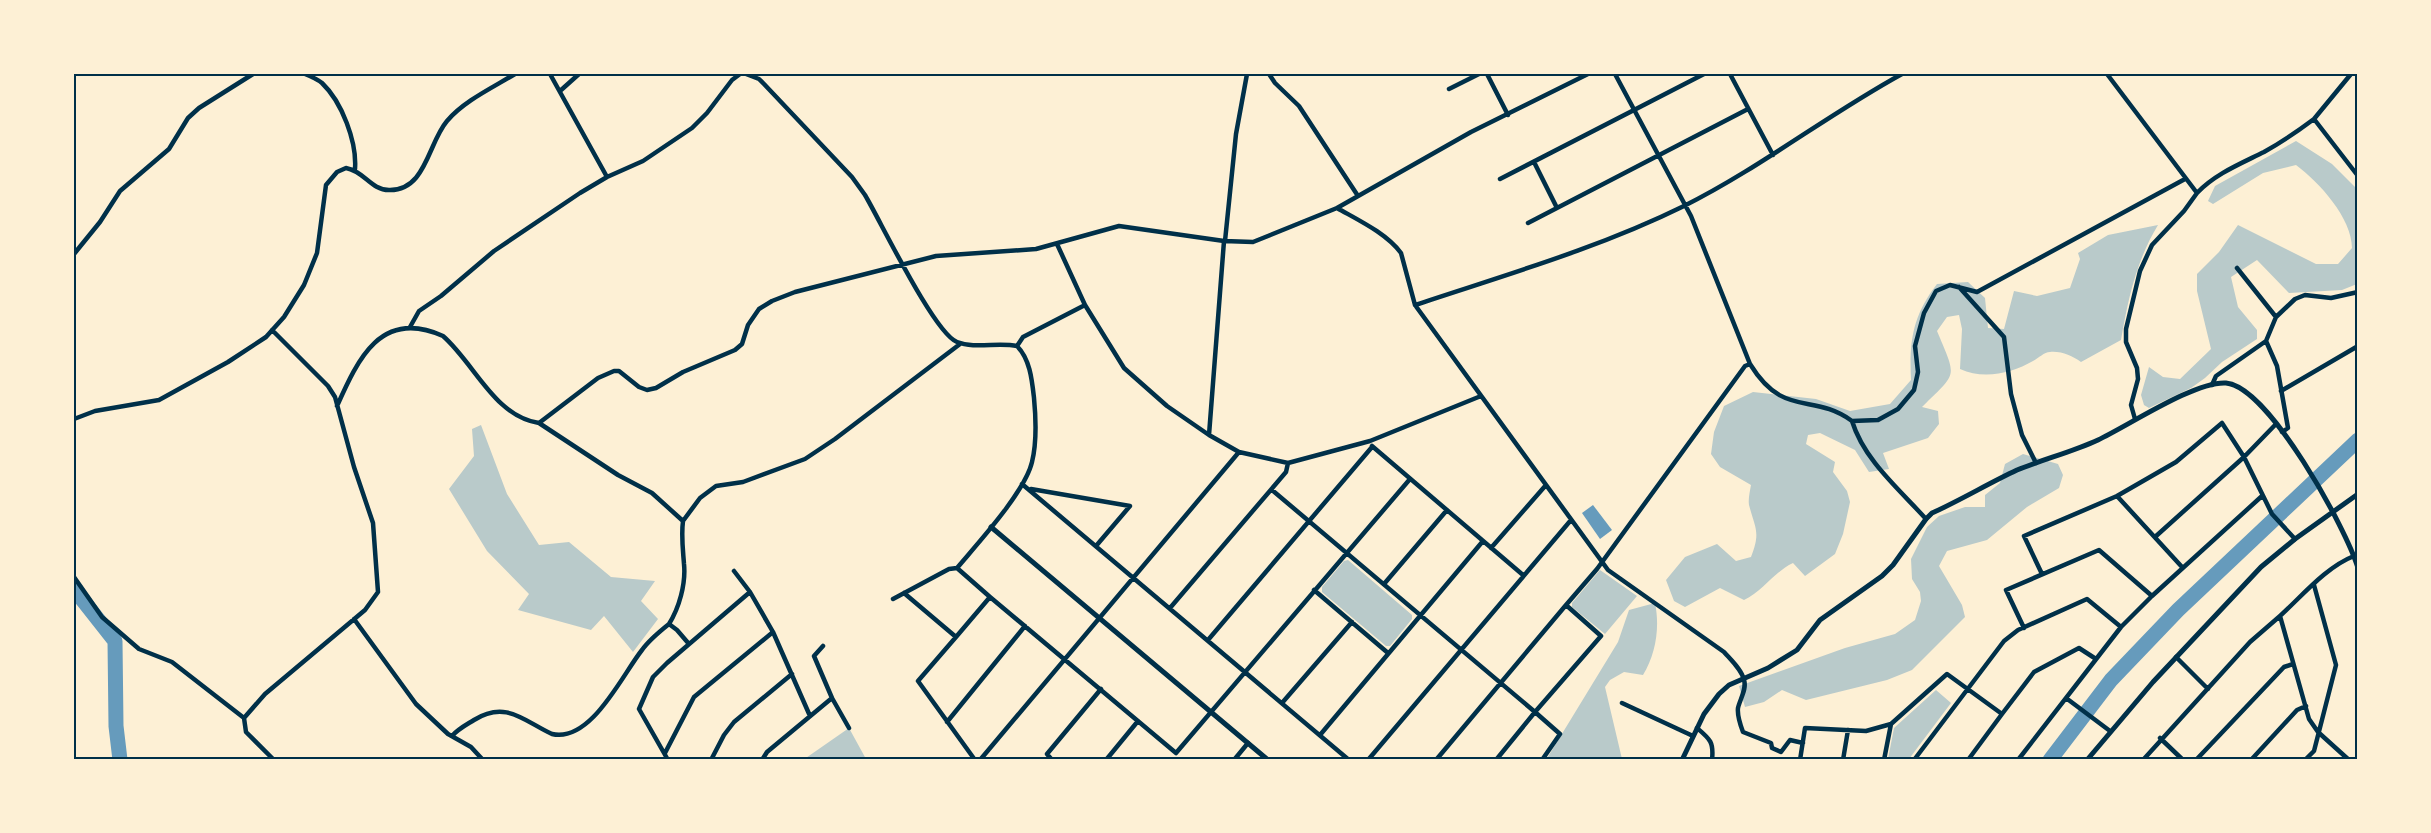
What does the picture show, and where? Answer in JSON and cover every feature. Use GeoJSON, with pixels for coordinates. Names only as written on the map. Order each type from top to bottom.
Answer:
{"type":"FeatureCollection","features":[{"type":"Feature","properties":{"kind":"street"},"geometry":{"type":"LineString","coordinates":[[74,254],[100,222],[120,191],[170,149],[188,117],[253,74]]}},
{"type":"Feature","properties":{"kind":"street"},"geometry":{"type":"LineString","coordinates":[[305,74],[321,83],[347,119],[356,160],[355,169]]}},
{"type":"Feature","properties":{"kind":"street"},"geometry":{"type":"LineString","coordinates":[[74,418],[95,411],[159,400],[228,363],[272,330],[298,297],[313,266],[321,234],[323,194],[337,172],[346,168],[355,169],[377,188],[386,191],[398,190],[409,185],[418,178],[439,130],[456,111],[515,74]]}},
{"type":"Feature","properties":{"kind":"street"},"geometry":{"type":"LineString","coordinates":[[550,74],[607,177]]}},
{"type":"Feature","properties":{"kind":"street"},"geometry":{"type":"LineString","coordinates":[[560,91],[579,74]]}},
{"type":"Feature","properties":{"kind":"street"},"geometry":{"type":"LineString","coordinates":[[410,327],[418,311],[441,296],[494,251],[607,177],[643,161],[692,128],[707,113],[732,80],[740,74]]}},
{"type":"Feature","properties":{"kind":"street"},"geometry":{"type":"LineString","coordinates":[[746,74],[759,79],[852,177],[865,195],[941,328],[949,338],[960,344],[1017,346],[1023,353],[1032,380],[1035,447],[1032,465],[1023,484],[957,568],[949,569],[894,599]]}},
{"type":"Feature","properties":{"kind":"street"},"geometry":{"type":"LineString","coordinates":[[1209,435],[1224,241],[1236,134],[1247,74]]}},
{"type":"Feature","properties":{"kind":"street"},"geometry":{"type":"LineString","coordinates":[[1269,74],[1275,83],[1299,105],[1358,196]]}},
{"type":"Feature","properties":{"kind":"street"},"geometry":{"type":"LineString","coordinates":[[1449,89],[1479,74]]}},
{"type":"Feature","properties":{"kind":"street"},"geometry":{"type":"LineString","coordinates":[[1487,74],[1508,115]]}},
{"type":"Feature","properties":{"kind":"street"},"geometry":{"type":"LineString","coordinates":[[539,423],[605,374],[619,371],[639,387],[647,390],[656,388],[683,372],[735,350],[741,344],[748,325],[759,309],[772,301],[795,292],[903,263],[936,256],[1036,249],[1119,226],[1224,241],[1254,242],[1337,207],[1471,132],[1588,74]]}},
{"type":"Feature","properties":{"kind":"street"},"geometry":{"type":"LineString","coordinates":[[1615,74],[1685,205],[1750,364],[1763,384],[1776,394],[1797,404],[1837,413],[1852,421],[1878,420],[1898,409],[1910,396],[1917,378],[1915,346],[1928,304],[1936,291],[1948,285],[1977,292],[2185,179]]}},
{"type":"Feature","properties":{"kind":"street"},"geometry":{"type":"LineString","coordinates":[[1500,179],[1704,74]]}},
{"type":"Feature","properties":{"kind":"street"},"geometry":{"type":"LineString","coordinates":[[1730,74],[1773,155]]}},
{"type":"Feature","properties":{"kind":"street"},"geometry":{"type":"LineString","coordinates":[[1415,305],[1576,250],[1652,221],[1773,155],[1868,92],[1902,74]]}},
{"type":"Feature","properties":{"kind":"street"},"geometry":{"type":"LineString","coordinates":[[2107,74],[2197,194]]}},
{"type":"Feature","properties":{"kind":"street"},"geometry":{"type":"LineString","coordinates":[[2135,419],[2131,405],[2138,379],[2137,368],[2126,342],[2126,329],[2140,271],[2152,245],[2204,186],[2230,169],[2291,137],[2314,119],[2351,74]]}},
{"type":"Feature","properties":{"kind":"street"},"geometry":{"type":"LineString","coordinates":[[1528,223],[1748,109]]}},
{"type":"Feature","properties":{"kind":"street"},"geometry":{"type":"LineString","coordinates":[[2314,119],[2358,176]]}},
{"type":"Feature","properties":{"kind":"street"},"geometry":{"type":"LineString","coordinates":[[1534,162],[1557,208]]}},
{"type":"Feature","properties":{"kind":"street"},"geometry":{"type":"LineString","coordinates":[[1337,207],[1396,247],[1401,253],[1415,305],[1608,570],[1724,652],[1744,677],[1745,684],[1738,710],[1738,720],[1743,732],[1771,743],[1772,748],[1781,752],[1790,740],[1803,743]]}},
{"type":"Feature","properties":{"kind":"street"},"geometry":{"type":"LineString","coordinates":[[1057,244],[1085,304],[1124,368],[1167,406],[1209,435],[1239,452],[1288,463],[1370,441],[1481,396]]}},
{"type":"Feature","properties":{"kind":"street"},"geometry":{"type":"LineString","coordinates":[[2238,268],[2276,317]]}},
{"type":"Feature","properties":{"kind":"street"},"geometry":{"type":"LineString","coordinates":[[1958,286],[2004,337],[2014,405],[2022,435],[2036,463]]}},
{"type":"Feature","properties":{"kind":"street"},"geometry":{"type":"LineString","coordinates":[[2212,385],[2216,376],[2266,341],[2276,317],[2295,299],[2305,295],[2331,298],[2358,292]]}},
{"type":"Feature","properties":{"kind":"street"},"geometry":{"type":"LineString","coordinates":[[1017,346],[1023,337],[1085,304]]}},
{"type":"Feature","properties":{"kind":"street"},"geometry":{"type":"LineString","coordinates":[[337,406],[355,368],[371,345],[384,335],[410,327],[434,331],[443,336],[506,409],[527,420],[539,423],[600,464],[652,493],[683,521]]}},
{"type":"Feature","properties":{"kind":"street"},"geometry":{"type":"LineString","coordinates":[[244,718],[265,694],[354,619],[374,600],[378,592],[373,523],[354,467],[335,397],[328,386],[272,330]]}},
{"type":"Feature","properties":{"kind":"street"},"geometry":{"type":"LineString","coordinates":[[2266,341],[2274,357],[2288,428],[2282,432]]}},
{"type":"Feature","properties":{"kind":"street"},"geometry":{"type":"LineString","coordinates":[[452,736],[480,716],[502,710],[552,734],[561,736],[571,734],[597,713],[643,648],[669,624],[679,601],[684,575],[681,532],[683,521],[700,498],[716,486],[743,482],[805,459],[960,344]]}},
{"type":"Feature","properties":{"kind":"street"},"geometry":{"type":"LineString","coordinates":[[2281,391],[2358,346]]}},
{"type":"Feature","properties":{"kind":"street"},"geometry":{"type":"LineString","coordinates":[[1436,759],[1602,562],[1744,366],[1750,364]]}},
{"type":"Feature","properties":{"kind":"street"},"geometry":{"type":"LineString","coordinates":[[1682,759],[1697,728],[1719,694],[1729,685],[1768,668],[1797,650],[1820,620],[1882,576],[1893,565],[1926,519],[2008,475],[2086,445],[2135,419],[2212,385],[2230,384],[2245,391],[2262,406],[2310,473],[2334,513],[2358,568]]}},
{"type":"Feature","properties":{"kind":"street"},"geometry":{"type":"LineString","coordinates":[[1852,421],[1871,458],[1926,519]]}},
{"type":"Feature","properties":{"kind":"street"},"geometry":{"type":"LineString","coordinates":[[2042,574],[2024,536],[2117,496],[2176,462],[2222,423],[2244,457],[2272,514],[2295,538]]}},
{"type":"Feature","properties":{"kind":"street"},"geometry":{"type":"LineString","coordinates":[[2155,537],[2244,457],[2276,424]]}},
{"type":"Feature","properties":{"kind":"street"},"geometry":{"type":"LineString","coordinates":[[1370,441],[1372,447],[1523,575]]}},
{"type":"Feature","properties":{"kind":"street"},"geometry":{"type":"LineString","coordinates":[[1208,640],[1372,447]]}},
{"type":"Feature","properties":{"kind":"street"},"geometry":{"type":"LineString","coordinates":[[980,759],[1239,452]]}},
{"type":"Feature","properties":{"kind":"street"},"geometry":{"type":"LineString","coordinates":[[1170,608],[1272,490],[1286,472],[1288,463]]}},
{"type":"Feature","properties":{"kind":"street"},"geometry":{"type":"LineString","coordinates":[[1171,759],[1410,479]]}},
{"type":"Feature","properties":{"kind":"street"},"geometry":{"type":"LineString","coordinates":[[1023,484],[1349,759]]}},
{"type":"Feature","properties":{"kind":"street"},"geometry":{"type":"LineString","coordinates":[[1491,548],[1546,485]]}},
{"type":"Feature","properties":{"kind":"street"},"geometry":{"type":"LineString","coordinates":[[1028,489],[1130,506],[1096,546]]}},
{"type":"Feature","properties":{"kind":"street"},"geometry":{"type":"LineString","coordinates":[[1272,490],[1560,734],[1542,759]]}},
{"type":"Feature","properties":{"kind":"street"},"geometry":{"type":"LineString","coordinates":[[2087,759],[2176,657],[2261,567],[2295,538],[2334,513],[2358,494]]}},
{"type":"Feature","properties":{"kind":"street"},"geometry":{"type":"LineString","coordinates":[[2117,496],[2182,567]]}},
{"type":"Feature","properties":{"kind":"street"},"geometry":{"type":"LineString","coordinates":[[2018,759],[2121,627],[2182,567],[2262,496]]}},
{"type":"Feature","properties":{"kind":"street"},"geometry":{"type":"LineString","coordinates":[[1384,584],[1447,510]]}},
{"type":"Feature","properties":{"kind":"street"},"geometry":{"type":"LineString","coordinates":[[1370,759],[1571,520]]}},
{"type":"Feature","properties":{"kind":"street"},"geometry":{"type":"LineString","coordinates":[[991,527],[1268,759]]}},
{"type":"Feature","properties":{"kind":"street"},"geometry":{"type":"LineString","coordinates":[[1320,735],[1483,541]]}},
{"type":"Feature","properties":{"kind":"street"},"geometry":{"type":"LineString","coordinates":[[2024,628],[2006,590],[2099,550],[2152,596]]}},
{"type":"Feature","properties":{"kind":"street"},"geometry":{"type":"LineString","coordinates":[[2143,759],[2250,642],[2314,585],[2345,560],[2354,556]]}},
{"type":"Feature","properties":{"kind":"street"},"geometry":{"type":"LineString","coordinates":[[957,568],[1176,753]]}},
{"type":"Feature","properties":{"kind":"street"},"geometry":{"type":"LineString","coordinates":[[734,571],[750,592],[773,632],[810,716]]}},
{"type":"Feature","properties":{"kind":"street"},"geometry":{"type":"LineString","coordinates":[[74,577],[102,617],[139,649],[172,662],[244,718],[246,732],[274,759]]}},
{"type":"Feature","properties":{"kind":"street"},"geometry":{"type":"LineString","coordinates":[[2305,759],[2314,751],[2336,665],[2314,585]]}},
{"type":"Feature","properties":{"kind":"street"},"geometry":{"type":"LineString","coordinates":[[1314,590],[1388,653]]}},
{"type":"Feature","properties":{"kind":"street"},"geometry":{"type":"LineString","coordinates":[[668,759],[639,709],[653,677],[750,592]]}},
{"type":"Feature","properties":{"kind":"street"},"geometry":{"type":"LineString","coordinates":[[904,593],[956,637]]}},
{"type":"Feature","properties":{"kind":"street"},"geometry":{"type":"LineString","coordinates":[[975,759],[918,681],[990,597]]}},
{"type":"Feature","properties":{"kind":"street"},"geometry":{"type":"LineString","coordinates":[[1914,759],[2004,641],[2024,628],[2087,599],[2121,627]]}},
{"type":"Feature","properties":{"kind":"street"},"geometry":{"type":"LineString","coordinates":[[1496,759],[1601,636],[1566,605]]}},
{"type":"Feature","properties":{"kind":"street"},"geometry":{"type":"LineString","coordinates":[[2280,616],[2310,719],[2318,732],[2349,759]]}},
{"type":"Feature","properties":{"kind":"street"},"geometry":{"type":"LineString","coordinates":[[354,619],[405,692],[452,736],[471,747],[483,759]]}},
{"type":"Feature","properties":{"kind":"street"},"geometry":{"type":"LineString","coordinates":[[1282,703],[1352,622]]}},
{"type":"Feature","properties":{"kind":"street"},"geometry":{"type":"LineString","coordinates":[[669,624],[689,644]]}},
{"type":"Feature","properties":{"kind":"street"},"geometry":{"type":"LineString","coordinates":[[947,722],[1025,626]]}},
{"type":"Feature","properties":{"kind":"street"},"geometry":{"type":"LineString","coordinates":[[664,753],[694,697],[773,632]]}},
{"type":"Feature","properties":{"kind":"street"},"geometry":{"type":"LineString","coordinates":[[823,646],[814,656],[832,698],[849,728]]}},
{"type":"Feature","properties":{"kind":"street"},"geometry":{"type":"LineString","coordinates":[[1968,759],[2034,672],[2079,648],[2096,659]]}},
{"type":"Feature","properties":{"kind":"street"},"geometry":{"type":"LineString","coordinates":[[2176,657],[2208,689]]}},
{"type":"Feature","properties":{"kind":"street"},"geometry":{"type":"LineString","coordinates":[[2196,759],[2284,667],[2293,663]]}},
{"type":"Feature","properties":{"kind":"street"},"geometry":{"type":"LineString","coordinates":[[711,759],[734,722],[792,674]]}},
{"type":"Feature","properties":{"kind":"street"},"geometry":{"type":"LineString","coordinates":[[1800,759],[1805,728],[1866,730],[1890,724],[1947,674],[2002,714]]}},
{"type":"Feature","properties":{"kind":"street"},"geometry":{"type":"LineString","coordinates":[[1052,759],[1047,754],[1101,689]]}},
{"type":"Feature","properties":{"kind":"street"},"geometry":{"type":"LineString","coordinates":[[762,759],[832,698]]}},
{"type":"Feature","properties":{"kind":"street"},"geometry":{"type":"LineString","coordinates":[[2066,698],[2110,731]]}},
{"type":"Feature","properties":{"kind":"street"},"geometry":{"type":"LineString","coordinates":[[1622,703],[1693,736]]}},
{"type":"Feature","properties":{"kind":"street"},"geometry":{"type":"LineString","coordinates":[[2251,759],[2297,710],[2306,706]]}},
{"type":"Feature","properties":{"kind":"street"},"geometry":{"type":"LineString","coordinates":[[1106,759],[1138,721]]}},
{"type":"Feature","properties":{"kind":"street"},"geometry":{"type":"LineString","coordinates":[[1884,759],[1890,724]]}},
{"type":"Feature","properties":{"kind":"street"},"geometry":{"type":"LineString","coordinates":[[1697,728],[1711,740],[1714,746],[1712,759]]}},
{"type":"Feature","properties":{"kind":"street"},"geometry":{"type":"LineString","coordinates":[[1843,759],[1848,730]]}},
{"type":"Feature","properties":{"kind":"street"},"geometry":{"type":"LineString","coordinates":[[2160,738],[2183,759]]}},
{"type":"Feature","properties":{"kind":"street"},"geometry":{"type":"LineString","coordinates":[[1234,759],[1248,743]]}},
{"type":"Feature","properties":{"kind":"street"},"geometry":{"type":"LineString","coordinates":[[1972,754],[1977,759]]}},
{"type":"Feature","properties":{"kind":"shaded area"},"geometry":{"type":"Polygon","coordinates":[[[2296,141],[2332,164],[2357,189],[2357,284],[2342,290],[2289,293],[2257,260],[2231,277],[2238,307],[2257,330],[2257,339],[2222,362],[2191,388],[2149,408],[2144,405],[2141,395],[2149,367],[2163,377],[2180,379],[2211,349],[2197,291],[2197,274],[2219,252],[2238,225],[2316,264],[2338,264],[2352,248],[2351,237],[2333,202],[2296,165],[2263,173],[2213,204],[2208,201],[2215,186],[2296,141]]]}},
{"type":"Feature","properties":{"kind":"shaded area"},"geometry":{"type":"Polygon","coordinates":[[[2158,225],[2138,267],[2121,340],[2081,362],[2067,354],[2050,352],[2007,372],[1979,374],[1960,369],[1962,329],[1959,315],[1947,317],[1937,331],[1951,367],[1948,380],[1922,407],[1938,411],[1939,424],[1928,438],[1883,453],[1889,469],[1869,472],[1855,450],[1820,433],[1808,435],[1806,444],[1835,462],[1833,472],[1847,491],[1850,502],[1843,534],[1835,554],[1805,576],[1793,563],[1744,600],[1720,588],[1685,607],[1674,601],[1666,580],[1685,557],[1717,544],[1736,561],[1751,557],[1756,542],[1756,530],[1749,503],[1751,485],[1720,467],[1711,454],[1714,432],[1724,406],[1753,392],[1816,399],[1850,411],[1890,404],[1911,380],[1914,329],[1929,295],[1937,284],[1968,282],[1985,298],[1988,328],[2004,329],[2014,291],[2037,296],[2070,288],[2080,259],[2078,253],[2108,235],[2158,225]]]}},
{"type":"Feature","properties":{"kind":"shaded area"},"geometry":{"type":"Polygon","coordinates":[[[481,425],[507,494],[539,545],[569,542],[611,577],[655,581],[641,601],[658,619],[633,652],[604,616],[591,630],[518,610],[529,594],[487,551],[449,489],[474,456],[472,429],[481,425]]]}},
{"type":"Feature","properties":{"kind":"shaded area"},"geometry":{"type":"Polygon","coordinates":[[[2023,454],[2058,464],[2063,475],[2059,488],[2027,507],[1987,540],[1947,551],[1939,566],[1962,605],[1965,617],[1912,670],[1887,680],[1806,700],[1782,690],[1764,702],[1745,707],[1739,686],[1845,648],[1895,634],[1915,620],[1921,601],[1920,592],[1912,579],[1911,559],[1927,527],[1939,516],[1965,507],[1985,507],[1985,495],[2000,483],[2005,464],[2023,454]]]}},
{"type":"Feature","properties":{"kind":"shaded area"},"geometry":{"type":"Polygon","coordinates":[[[1348,560],[1412,615],[1412,619],[1390,646],[1386,646],[1322,592],[1322,587],[1344,561],[1348,560]]]}},
{"type":"Feature","properties":{"kind":"shaded area"},"geometry":{"type":"Polygon","coordinates":[[[1600,570],[1637,596],[1605,634],[1572,607],[1572,603],[1600,570]]]}},
{"type":"Feature","properties":{"kind":"shaded area"},"geometry":{"type":"Polygon","coordinates":[[[1655,603],[1656,640],[1643,675],[1624,672],[1610,680],[1605,687],[1622,759],[1546,760],[1618,642],[1629,610],[1655,603]]]}},
{"type":"Feature","properties":{"kind":"shaded area"},"geometry":{"type":"Polygon","coordinates":[[[1936,690],[1951,703],[1909,759],[1888,759],[1894,728],[1936,690]]]}},
{"type":"Feature","properties":{"kind":"shaded area"},"geometry":{"type":"Polygon","coordinates":[[[849,728],[866,759],[803,760],[849,728]]]}},
{"type":"Feature","properties":{"kind":"water"},"geometry":{"type":"Polygon","coordinates":[[[1593,505],[1612,530],[1600,539],[1582,513],[1593,505]]]}},
{"type":"Feature","properties":{"kind":"waterway"},"geometry":{"type":"LineString","coordinates":[[2050,760],[2111,680],[2178,610],[2358,440]]}},
{"type":"Feature","properties":{"kind":"waterway"},"geometry":{"type":"LineString","coordinates":[[74,589],[115,641],[116,726],[120,760]]}}]}
